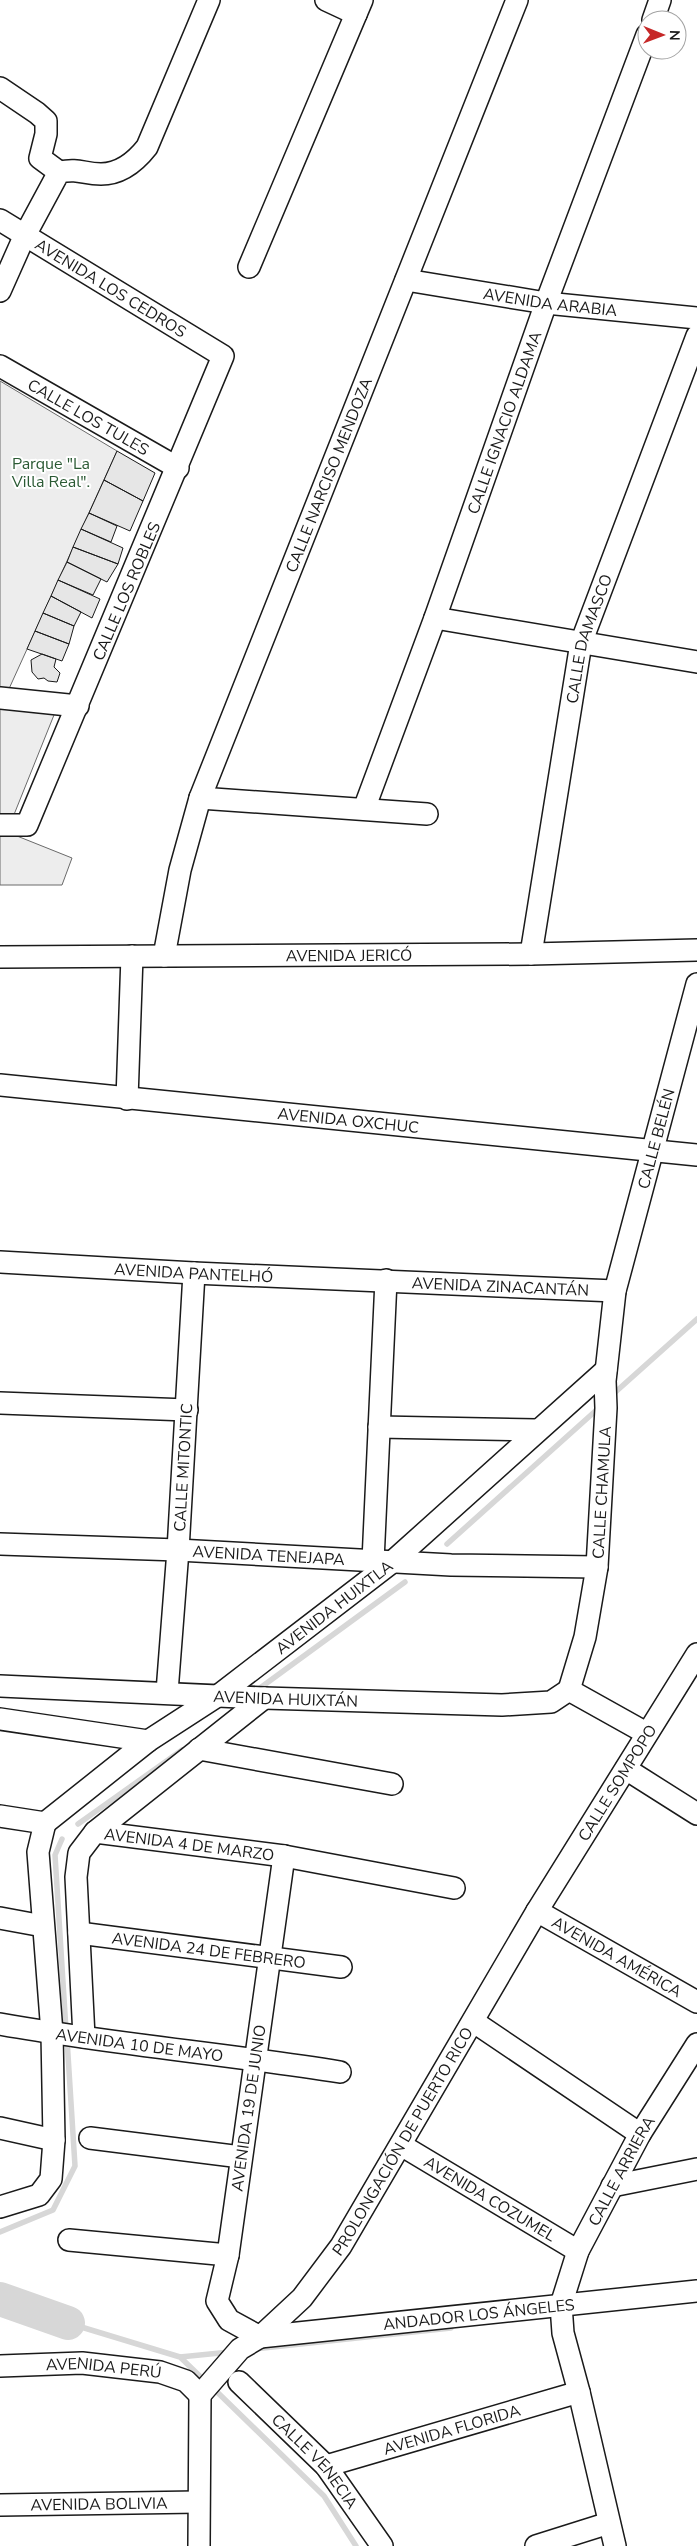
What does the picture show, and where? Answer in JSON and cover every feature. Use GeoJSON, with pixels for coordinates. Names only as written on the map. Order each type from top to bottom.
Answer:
{"type":"FeatureCollection","features":[{"type":"Feature","properties":{"kind":"street"},"geometry":{"type":"LineString","coordinates":[[0,88],[37,112],[46,121],[46,134],[40,158],[59,172],[76,169],[102,174],[132,165],[148,147],[209,0]]}},
{"type":"Feature","properties":{"kind":"street"},"geometry":{"type":"LineString","coordinates":[[249,268],[359,7],[326,0]]}},
{"type":"Feature","properties":{"kind":"street","name":"CALLE NARCISO MENDOZA"},"geometry":{"type":"LineString","coordinates":[[164,956],[180,870],[200,798],[517,0]]}},
{"type":"Feature","properties":{"kind":"street","name":"CALLE IGNACIO ALDAMA"},"geometry":{"type":"LineString","coordinates":[[364,809],[435,618],[546,303],[638,60]]}},
{"type":"Feature","properties":{"kind":"street"},"geometry":{"type":"LineString","coordinates":[[0,291],[24,237],[59,172]]}},
{"type":"Feature","properties":{"kind":"street","name":"AVENIDA LOS CEDROS"},"geometry":{"type":"LineString","coordinates":[[0,220],[24,237],[222,356]]}},
{"type":"Feature","properties":{"kind":"street","name":"AVENIDA ARABIA"},"geometry":{"type":"LineString","coordinates":[[406,280],[546,303],[697,318]]}},
{"type":"Feature","properties":{"kind":"street","name":"CALLE DAMASCO"},"geometry":{"type":"LineString","coordinates":[[531,954],[581,643],[697,336]]}},
{"type":"Feature","properties":{"kind":"street","name":"CALLE LOS ROBLES"},"geometry":{"type":"LineString","coordinates":[[0,825],[28,825],[178,468],[222,356]]}},
{"type":"Feature","properties":{"kind":"street","name":"CALLE LOS TULES"},"geometry":{"type":"LineString","coordinates":[[0,366],[178,468]]}},
{"type":"Feature","properties":{"kind":"street"},"geometry":{"type":"LineString","coordinates":[[435,618],[697,662]]}},
{"type":"Feature","properties":{"kind":"street"},"geometry":{"type":"LineString","coordinates":[[0,698],[78,706]]}},
{"type":"Feature","properties":{"kind":"street"},"geometry":{"type":"LineString","coordinates":[[200,798],[426,814]]}},
{"type":"Feature","properties":{"kind":"street","name":"AVENIDA JERICÓ"},"geometry":{"type":"LineString","coordinates":[[0,956],[531,954],[697,950]]}},
{"type":"Feature","properties":{"kind":"street"},"geometry":{"type":"LineString","coordinates":[[128,1099],[132,956]]}},
{"type":"Feature","properties":{"kind":"street","name":"CALLE BELÉN"},"geometry":{"type":"LineString","coordinates":[[615,1291],[697,984]]}},
{"type":"Feature","properties":{"kind":"street","name":"AVENIDA OXCHUC"},"geometry":{"type":"LineString","coordinates":[[0,1085],[651,1152],[697,1155]]}},
{"type":"Feature","properties":{"kind":"street","name":"AVENIDA PANTELHÓ"},"geometry":{"type":"LineString","coordinates":[[0,1262],[194,1273],[386,1280]]}},
{"type":"Feature","properties":{"kind":"street","name":"CALLE MITONTIC"},"geometry":{"type":"LineString","coordinates":[[167,1692],[178,1550],[194,1273]]}},
{"type":"Feature","properties":{"kind":"street"},"geometry":{"type":"LineString","coordinates":[[382,1562],[380,1427],[386,1280]]}},
{"type":"Feature","properties":{"kind":"street","name":"AVENIDA ZINACANTÁN"},"geometry":{"type":"LineString","coordinates":[[386,1280],[615,1291]]}},
{"type":"Feature","properties":{"kind":"street","name":"CALLE CHAMULA"},"geometry":{"type":"LineString","coordinates":[[569,1690],[585,1637],[597,1567],[606,1408],[605,1375],[615,1291]]}},
{"type":"Feature","properties":{"kind":"street","name":"AVENIDA HUIXTLA"},"geometry":{"type":"LineString","coordinates":[[44,1823],[148,1741],[219,1695],[382,1562],[536,1430],[605,1375]]}},
{"type":"Feature","properties":{"kind":"street"},"geometry":{"type":"LineString","coordinates":[[0,1403],[187,1410]]}},
{"type":"Feature","properties":{"kind":"street"},"geometry":{"type":"LineString","coordinates":[[380,1427],[536,1430]]}},
{"type":"Feature","properties":{"kind":"street","name":"AVENIDA TENEJAPA"},"geometry":{"type":"LineString","coordinates":[[0,1544],[178,1550],[382,1562],[597,1567]]}},
{"type":"Feature","properties":{"kind":"street","name":"CALLE SOMPOPO"},"geometry":{"type":"LineString","coordinates":[[537,1911],[626,1769],[646,1733],[697,1654]]}},
{"type":"Feature","properties":{"kind":"street","name":"AVENIDA HUIXTÁN"},"geometry":{"type":"LineString","coordinates":[[0,1686],[167,1692],[264,1698],[502,1705],[551,1702],[569,1690]]}},
{"type":"Feature","properties":{"kind":"street"},"geometry":{"type":"LineString","coordinates":[[569,1690],[646,1733]]}},
{"type":"Feature","properties":{"kind":"street"},"geometry":{"type":"LineString","coordinates":[[0,2207],[39,2195],[51,2179],[54,2140],[69,2035],[79,1933],[76,1877],[79,1853],[95,1832],[264,1698]]}},
{"type":"Feature","properties":{"kind":"street"},"geometry":{"type":"LineString","coordinates":[[0,1719],[148,1741]]}},
{"type":"Feature","properties":{"kind":"street"},"geometry":{"type":"LineString","coordinates":[[199,1749],[392,1784]]}},
{"type":"Feature","properties":{"kind":"street"},"geometry":{"type":"LineString","coordinates":[[626,1769],[697,1814]]}},
{"type":"Feature","properties":{"kind":"street"},"geometry":{"type":"LineString","coordinates":[[0,1816],[44,1823],[38,1852],[43,1926],[69,2035]]}},
{"type":"Feature","properties":{"kind":"street","name":"AVENIDA 4 DE MARZO"},"geometry":{"type":"LineString","coordinates":[[95,1832],[284,1856],[454,1888]]}},
{"type":"Feature","properties":{"kind":"street","name":"AVENIDA 19 DE JUNIO"},"geometry":{"type":"LineString","coordinates":[[260,2337],[229,2320],[217,2301],[228,2255],[284,1856]]}},
{"type":"Feature","properties":{"kind":"street","name":"AVENIDA AMÉRICA"},"geometry":{"type":"LineString","coordinates":[[537,1911],[697,2002]]}},
{"type":"Feature","properties":{"kind":"street","name":"PROLONGACIÓN DE PUERTO RICO"},"geometry":{"type":"LineString","coordinates":[[202,2392],[240,2348],[260,2337],[302,2298],[341,2246],[474,2022],[537,1911]]}},
{"type":"Feature","properties":{"kind":"street"},"geometry":{"type":"LineString","coordinates":[[0,1918],[43,1926]]}},
{"type":"Feature","properties":{"kind":"street","name":"AVENIDA 24 DE FEBRERO"},"geometry":{"type":"LineString","coordinates":[[79,1933],[341,1967]]}},
{"type":"Feature","properties":{"kind":"street"},"geometry":{"type":"LineString","coordinates":[[474,2022],[640,2134]]}},
{"type":"Feature","properties":{"kind":"street","name":"AVENIDA 10 DE MAYO"},"geometry":{"type":"LineString","coordinates":[[0,2024],[69,2035],[255,2058],[340,2072]]}},
{"type":"Feature","properties":{"kind":"street","name":"CALLE ARRIERA"},"geometry":{"type":"LineString","coordinates":[[561,2317],[578,2251],[640,2134],[697,2044]]}},
{"type":"Feature","properties":{"kind":"street"},"geometry":{"type":"LineString","coordinates":[[0,2128],[54,2140]]}},
{"type":"Feature","properties":{"kind":"street"},"geometry":{"type":"LineString","coordinates":[[90,2138],[241,2158]]}},
{"type":"Feature","properties":{"kind":"street","name":"AVENIDA COZUMEL"},"geometry":{"type":"LineString","coordinates":[[401,2145],[578,2251]]}},
{"type":"Feature","properties":{"kind":"street"},"geometry":{"type":"LineString","coordinates":[[612,2186],[697,2169]]}},
{"type":"Feature","properties":{"kind":"street"},"geometry":{"type":"LineString","coordinates":[[69,2240],[228,2255]]}},
{"type":"Feature","properties":{"kind":"street","name":"ANDADOR LOS ÁNGELES"},"geometry":{"type":"LineString","coordinates":[[260,2337],[561,2317],[697,2291]]}},
{"type":"Feature","properties":{"kind":"street"},"geometry":{"type":"LineString","coordinates":[[561,2317],[615,2546]]}},
{"type":"Feature","properties":{"kind":"street","name":"AVENIDA PERÚ"},"geometry":{"type":"LineString","coordinates":[[0,2366],[82,2364],[160,2372],[186,2381],[202,2392]]}},
{"type":"Feature","properties":{"kind":"street","name":"CALLE VENECIA"},"geometry":{"type":"LineString","coordinates":[[239,2382],[326,2466],[382,2546]]}},
{"type":"Feature","properties":{"kind":"street"},"geometry":{"type":"LineString","coordinates":[[199,2546],[198,2502],[202,2392]]}},
{"type":"Feature","properties":{"kind":"street","name":"AVENIDA FLORIDA"},"geometry":{"type":"LineString","coordinates":[[326,2466],[579,2392]]}},
{"type":"Feature","properties":{"kind":"street","name":"AVENIDA BOLIVIA"},"geometry":{"type":"LineString","coordinates":[[0,2505],[198,2502]]}},
{"type":"Feature","properties":{"kind":"street"},"geometry":{"type":"LineString","coordinates":[[536,2546],[609,2523]]}},
{"type":"Feature","properties":{"kind":"shaded area","name":"Parque \"La Villa Real\"."},"geometry":{"type":"Polygon","coordinates":[[[0,381],[117,451],[3,702],[56,710],[7,832],[72,858],[62,885],[0,885],[0,381]]]}},
{"type":"Feature","properties":{"kind":"building"},"geometry":{"type":"Polygon","coordinates":[[[117,451],[155,473],[143,501],[104,480],[117,451]]]}},
{"type":"Feature","properties":{"kind":"building"},"geometry":{"type":"Polygon","coordinates":[[[104,480],[143,501],[130,531],[89,513],[104,480]]]}},
{"type":"Feature","properties":{"kind":"building"},"geometry":{"type":"Polygon","coordinates":[[[89,513],[117,526],[111,542],[81,529],[89,513]]]}},
{"type":"Feature","properties":{"kind":"building"},"geometry":{"type":"Polygon","coordinates":[[[81,529],[123,548],[118,564],[73,547],[81,529]]]}},
{"type":"Feature","properties":{"kind":"building"},"geometry":{"type":"Polygon","coordinates":[[[73,547],[118,564],[107,582],[67,562],[73,547]]]}},
{"type":"Feature","properties":{"kind":"building"},"geometry":{"type":"Polygon","coordinates":[[[67,562],[101,579],[93,595],[58,580],[67,562]]]}},
{"type":"Feature","properties":{"kind":"building"},"geometry":{"type":"Polygon","coordinates":[[[58,580],[100,599],[92,618],[51,596],[58,580]]]}},
{"type":"Feature","properties":{"kind":"building"},"geometry":{"type":"Polygon","coordinates":[[[51,596],[81,612],[74,626],[43,613],[51,596]]]}},
{"type":"Feature","properties":{"kind":"building"},"geometry":{"type":"Polygon","coordinates":[[[43,613],[74,626],[69,644],[35,631],[43,613]]]}},
{"type":"Feature","properties":{"kind":"building"},"geometry":{"type":"Polygon","coordinates":[[[35,631],[69,644],[62,661],[27,649],[35,631]]]}},
{"type":"Feature","properties":{"kind":"building"},"geometry":{"type":"Polygon","coordinates":[[[42,654],[56,659],[54,667],[60,673],[57,682],[48,681],[44,678],[38,679],[32,672],[31,660],[42,654]]]}},
{"type":"Feature","properties":{"kind":"waterway"},"geometry":{"type":"LineString","coordinates":[[611,1396],[697,1319]]}},
{"type":"Feature","properties":{"kind":"waterway"},"geometry":{"type":"LineString","coordinates":[[447,1544],[601,1406]]}},
{"type":"Feature","properties":{"kind":"waterway"},"geometry":{"type":"LineString","coordinates":[[260,1688],[405,1582]]}},
{"type":"Feature","properties":{"kind":"waterway"},"geometry":{"type":"LineString","coordinates":[[78,1824],[182,1750]]}},
{"type":"Feature","properties":{"kind":"waterway"},"geometry":{"type":"LineString","coordinates":[[62,1839],[55,1855],[66,2030]]}},
{"type":"Feature","properties":{"kind":"waterway"},"geometry":{"type":"LineString","coordinates":[[0,2232],[53,2210],[75,2166],[67,2039]]}},
{"type":"Feature","properties":{"kind":"waterway"},"geometry":{"type":"LineString","coordinates":[[0,2299],[68,2323]]}},
{"type":"Feature","properties":{"kind":"waterway"},"geometry":{"type":"LineString","coordinates":[[68,2323],[180,2357],[230,2352]]}},
{"type":"Feature","properties":{"kind":"waterway"},"geometry":{"type":"LineString","coordinates":[[254,2349],[451,2328]]}},
{"type":"Feature","properties":{"kind":"waterway"},"geometry":{"type":"LineString","coordinates":[[180,2357],[206,2382]]}},
{"type":"Feature","properties":{"kind":"waterway"},"geometry":{"type":"LineString","coordinates":[[213,2388],[324,2496],[356,2546]]}}]}
